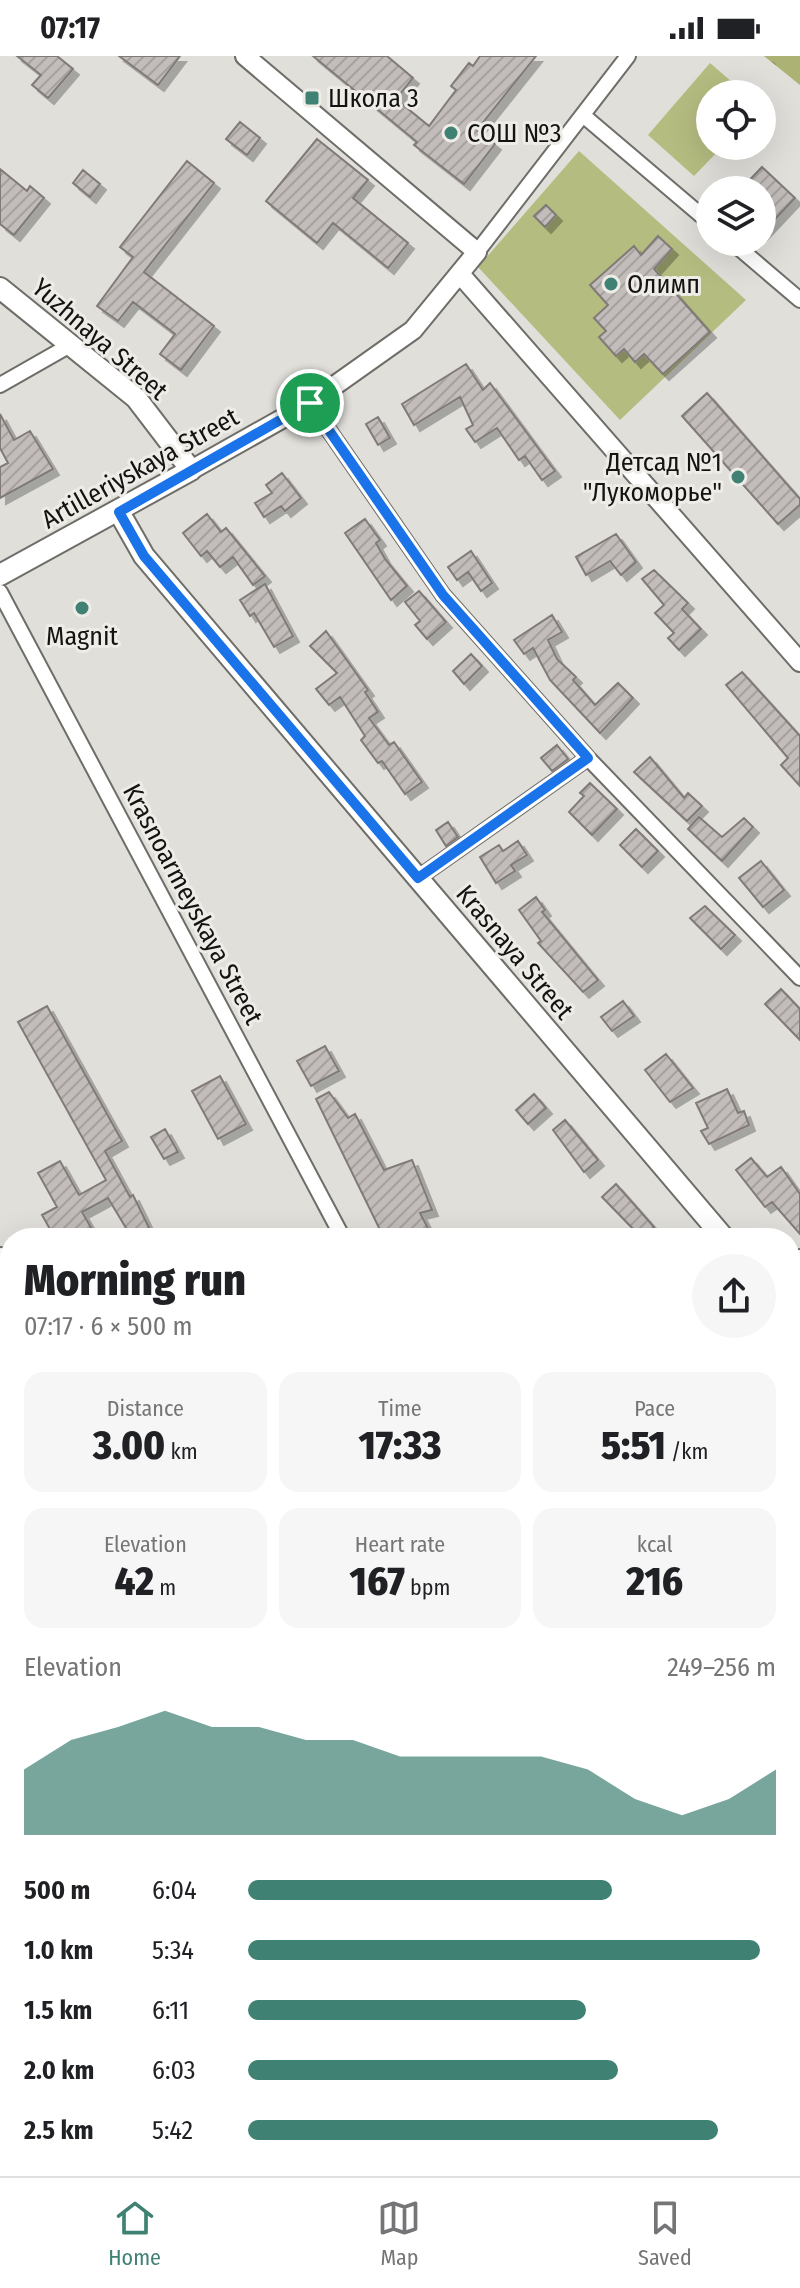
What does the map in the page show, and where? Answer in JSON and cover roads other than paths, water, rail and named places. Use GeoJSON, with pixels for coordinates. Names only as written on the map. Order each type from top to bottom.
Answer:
{"type":"FeatureCollection","features":[{"type":"Feature","properties":{"kind":"main road","name":"Yuzhnaya Street"},"geometry":{"type":"LineString","coordinates":[[0,288],[136,398],[191,470]]}},
{"type":"Feature","properties":{"kind":"main road","name":"Artilleriyskaya Street"},"geometry":{"type":"LineString","coordinates":[[0,575],[191,470]]}},
{"type":"Feature","properties":{"kind":"main road","name":"Krasnaya Street"},"geometry":{"type":"LineString","coordinates":[[119,512],[144,556],[716,1228]]}},
{"type":"Feature","properties":{"kind":"street"},"geometry":{"type":"LineString","coordinates":[[245,56],[477,252]]}},
{"type":"Feature","properties":{"kind":"street","name":"Artilleriyskaya Street"},"geometry":{"type":"LineString","coordinates":[[191,470],[310,403],[413,330],[584,116],[628,56]]}},
{"type":"Feature","properties":{"kind":"street"},"geometry":{"type":"LineString","coordinates":[[584,116],[696,211]]}},
{"type":"Feature","properties":{"kind":"street"},"geometry":{"type":"LineString","coordinates":[[748,256],[800,300]]}},
{"type":"Feature","properties":{"kind":"street"},"geometry":{"type":"LineString","coordinates":[[460,274],[800,662]]}},
{"type":"Feature","properties":{"kind":"street"},"geometry":{"type":"LineString","coordinates":[[0,385],[72,344]]}},
{"type":"Feature","properties":{"kind":"street"},"geometry":{"type":"LineString","coordinates":[[310,403],[443,595],[588,758],[800,978]]}},
{"type":"Feature","properties":{"kind":"street","name":"Krasnoarmeyskaya Street"},"geometry":{"type":"LineString","coordinates":[[0,592],[338,1228]]}},
{"type":"Feature","properties":{"kind":"street"},"geometry":{"type":"LineString","coordinates":[[418,878],[588,758]]}},
{"type":"Feature","properties":{"kind":"place","name":"Школа 3"},"geometry":{"type":"Point","coordinates":[312,98]}},
{"type":"Feature","properties":{"kind":"place","name":"СОШ №3"},"geometry":{"type":"Point","coordinates":[451,133]}},
{"type":"Feature","properties":{"kind":"place","name":"Олимп"},"geometry":{"type":"Point","coordinates":[611,284]}},
{"type":"Feature","properties":{"kind":"place","name":"Детсад №1 \"Лукоморье\""},"geometry":{"type":"Point","coordinates":[738,477]}},
{"type":"Feature","properties":{"kind":"place","name":"Magnit"},"geometry":{"type":"Point","coordinates":[82,608]}}]}
